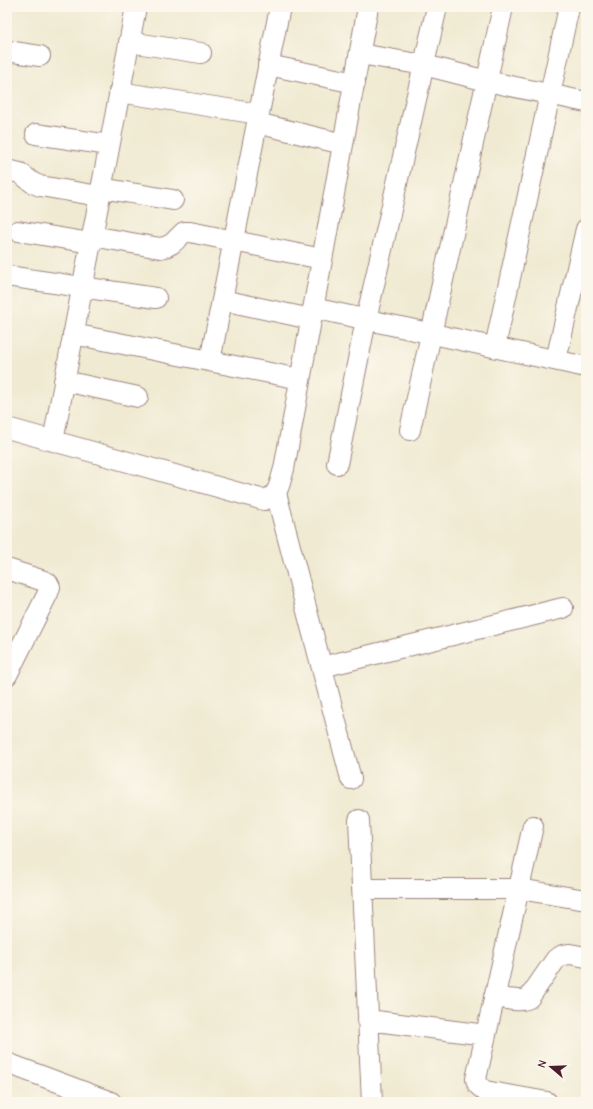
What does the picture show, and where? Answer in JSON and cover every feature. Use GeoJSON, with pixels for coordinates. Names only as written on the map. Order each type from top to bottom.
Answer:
{"type":"FeatureCollection","features":[{"type":"Feature","properties":{"kind":"street"},"geometry":{"type":"LineString","coordinates":[[53,441],[136,7]]}},
{"type":"Feature","properties":{"kind":"street"},"geometry":{"type":"LineString","coordinates":[[210,361],[280,7]]}},
{"type":"Feature","properties":{"kind":"street"},"geometry":{"type":"LineString","coordinates":[[7,428],[264,500],[271,498],[276,493],[284,469],[368,7]]}},
{"type":"Feature","properties":{"kind":"street"},"geometry":{"type":"LineString","coordinates":[[337,464],[366,320],[436,7]]}},
{"type":"Feature","properties":{"kind":"street"},"geometry":{"type":"LineString","coordinates":[[410,430],[503,7]]}},
{"type":"Feature","properties":{"kind":"street"},"geometry":{"type":"LineString","coordinates":[[494,347],[569,7]]}},
{"type":"Feature","properties":{"kind":"street"},"geometry":{"type":"LineString","coordinates":[[129,42],[201,53]]}},
{"type":"Feature","properties":{"kind":"street"},"geometry":{"type":"LineString","coordinates":[[7,51],[40,56]]}},
{"type":"Feature","properties":{"kind":"street"},"geometry":{"type":"LineString","coordinates":[[360,54],[424,65],[487,81],[586,102]]}},
{"type":"Feature","properties":{"kind":"street"},"geometry":{"type":"LineString","coordinates":[[268,65],[355,83]]}},
{"type":"Feature","properties":{"kind":"street"},"geometry":{"type":"LineString","coordinates":[[119,92],[258,118],[344,144]]}},
{"type":"Feature","properties":{"kind":"street"},"geometry":{"type":"LineString","coordinates":[[36,134],[109,146]]}},
{"type":"Feature","properties":{"kind":"street"},"geometry":{"type":"LineString","coordinates":[[7,170],[20,173],[32,183],[40,186],[174,200]]}},
{"type":"Feature","properties":{"kind":"street"},"geometry":{"type":"LineString","coordinates":[[556,360],[586,229]]}},
{"type":"Feature","properties":{"kind":"street"},"geometry":{"type":"LineString","coordinates":[[18,231],[160,248],[167,247],[172,244],[184,232],[190,232],[322,259]]}},
{"type":"Feature","properties":{"kind":"street"},"geometry":{"type":"LineString","coordinates":[[7,276],[156,298]]}},
{"type":"Feature","properties":{"kind":"street"},"geometry":{"type":"LineString","coordinates":[[222,300],[366,320],[586,367]]}},
{"type":"Feature","properties":{"kind":"street"},"geometry":{"type":"LineString","coordinates":[[73,334],[300,379]]}},
{"type":"Feature","properties":{"kind":"street"},"geometry":{"type":"LineString","coordinates":[[64,381],[138,397]]}},
{"type":"Feature","properties":{"kind":"street"},"geometry":{"type":"LineString","coordinates":[[276,493],[351,779]]}},
{"type":"Feature","properties":{"kind":"street"},"geometry":{"type":"LineString","coordinates":[[7,569],[44,581],[48,583],[50,587],[7,675]]}},
{"type":"Feature","properties":{"kind":"street"},"geometry":{"type":"LineString","coordinates":[[322,666],[563,608]]}},
{"type":"Feature","properties":{"kind":"street"},"geometry":{"type":"LineString","coordinates":[[359,820],[372,1102]]}},
{"type":"Feature","properties":{"kind":"street"},"geometry":{"type":"LineString","coordinates":[[533,826],[476,1079],[478,1085],[485,1090],[547,1102]]}},
{"type":"Feature","properties":{"kind":"street"},"geometry":{"type":"LineString","coordinates":[[362,889],[519,889],[586,900]]}},
{"type":"Feature","properties":{"kind":"street"},"geometry":{"type":"LineString","coordinates":[[494,997],[521,1000],[530,998],[556,959],[563,955],[570,954],[586,957]]}},
{"type":"Feature","properties":{"kind":"street"},"geometry":{"type":"LineString","coordinates":[[368,1020],[486,1035]]}},
{"type":"Feature","properties":{"kind":"street"},"geometry":{"type":"LineString","coordinates":[[7,1063],[111,1102]]}}]}
